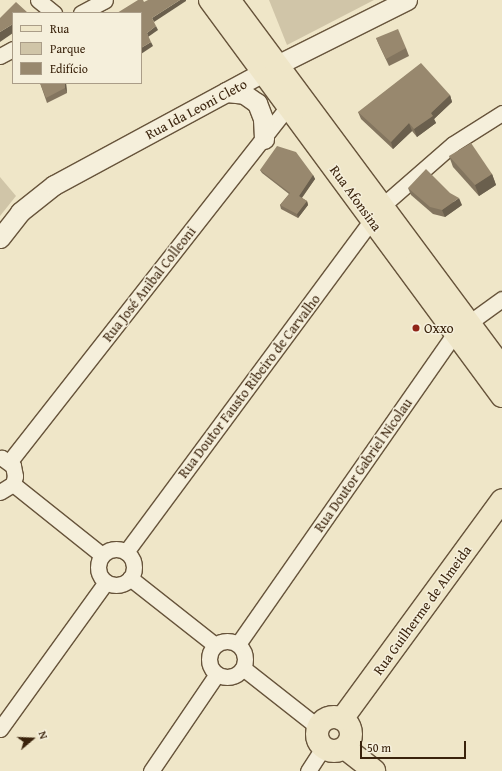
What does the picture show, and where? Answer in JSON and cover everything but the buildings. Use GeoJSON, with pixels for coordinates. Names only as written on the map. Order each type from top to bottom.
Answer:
{"type":"FeatureCollection","features":[{"type":"Feature","properties":{"kind":"main road","name":"Rua Afonsina"},"geometry":{"type":"LineString","coordinates":[[210,0],[270,69],[377,213],[461,328],[502,396]]}},
{"type":"Feature","properties":{"kind":"main road","name":"Rua Afonsina"},"geometry":{"type":"LineString","coordinates":[[229,0],[270,69],[288,107],[377,213]]}},
{"type":"Feature","properties":{"kind":"main road","name":"Rua Afonsina"},"geometry":{"type":"LineString","coordinates":[[461,328],[502,368]]}},
{"type":"Feature","properties":{"kind":"main road","name":"Rua Guilherme de Almeida"},"geometry":{"type":"LineString","coordinates":[[342,719],[502,500]]}},
{"type":"Feature","properties":{"kind":"main road"},"geometry":{"type":"LineString","coordinates":[[331,717],[342,719],[351,733],[345,748],[332,752],[323,748],[318,740],[318,727],[331,717]]}},
{"type":"Feature","properties":{"kind":"main road"},"geometry":{"type":"LineString","coordinates":[[345,748],[374,771]]}},
{"type":"Feature","properties":{"kind":"street"},"geometry":{"type":"LineString","coordinates":[[38,0],[53,12]]}},
{"type":"Feature","properties":{"kind":"street"},"geometry":{"type":"LineString","coordinates":[[83,12],[106,0]]}},
{"type":"Feature","properties":{"kind":"street","name":"Rua Ida Leoni Cleto"},"geometry":{"type":"LineString","coordinates":[[0,238],[20,212],[54,186],[226,92],[407,0]]}},
{"type":"Feature","properties":{"kind":"street"},"geometry":{"type":"LineString","coordinates":[[0,56],[12,50]]}},
{"type":"Feature","properties":{"kind":"street"},"geometry":{"type":"LineString","coordinates":[[226,92],[244,94],[257,103],[263,119],[264,139]]}},
{"type":"Feature","properties":{"kind":"street","name":"Rua José Anibal Colleoni"},"geometry":{"type":"LineString","coordinates":[[5,460],[264,139],[288,107]]}},
{"type":"Feature","properties":{"kind":"street","name":"Rua Doutor Fausto Ribeiro de Carvalho"},"geometry":{"type":"LineString","coordinates":[[126,552],[377,213],[453,144],[502,113]]}},
{"type":"Feature","properties":{"kind":"street","name":"Rua Doutor Gabriel Nicolau"},"geometry":{"type":"LineString","coordinates":[[238,644],[461,328],[502,299]]}},
{"type":"Feature","properties":{"kind":"street"},"geometry":{"type":"LineString","coordinates":[[5,460],[15,471],[6,488],[102,555]]}},
{"type":"Feature","properties":{"kind":"street"},"geometry":{"type":"LineString","coordinates":[[110,549],[126,552],[133,561],[130,578],[122,584],[106,582],[99,573],[98,567],[102,555],[110,549]]}},
{"type":"Feature","properties":{"kind":"street"},"geometry":{"type":"LineString","coordinates":[[130,578],[215,645]]}},
{"type":"Feature","properties":{"kind":"street"},"geometry":{"type":"LineString","coordinates":[[0,729],[106,582]]}},
{"type":"Feature","properties":{"kind":"street"},"geometry":{"type":"LineString","coordinates":[[224,641],[238,644],[245,657],[243,668],[234,676],[217,674],[209,660],[215,645],[224,641]]}},
{"type":"Feature","properties":{"kind":"street"},"geometry":{"type":"LineString","coordinates":[[243,668],[318,727]]}},
{"type":"Feature","properties":{"kind":"street"},"geometry":{"type":"LineString","coordinates":[[151,771],[217,674]]}},
{"type":"Feature","properties":{"kind":"street"},"geometry":{"type":"LineString","coordinates":[[308,771],[323,748]]}},
{"type":"Feature","properties":{"kind":"green space"},"geometry":{"type":"Polygon","coordinates":[[[269,0],[374,0],[287,45],[269,0]]]}},
{"type":"Feature","properties":{"kind":"green space"},"geometry":{"type":"Polygon","coordinates":[[[0,177],[16,196],[0,216],[0,177]]]}},
{"type":"Feature","properties":{"kind":"place","name":"Oxxo"},"geometry":{"type":"Point","coordinates":[416,328]}}]}
